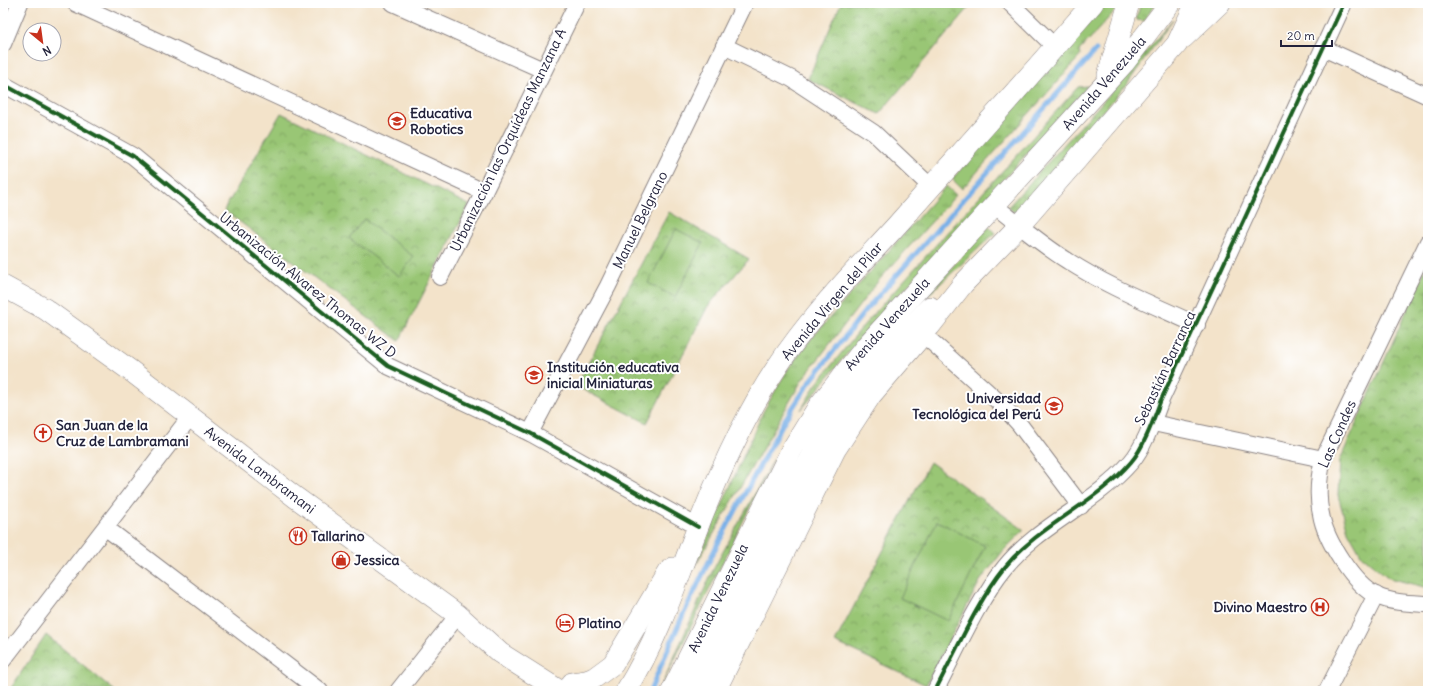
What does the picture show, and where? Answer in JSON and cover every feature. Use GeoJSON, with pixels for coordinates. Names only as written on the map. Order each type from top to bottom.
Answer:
{"type":"FeatureCollection","features":[{"type":"Feature","properties":{"kind":"main road","name":"Avenida Virgen del Pilar"},"geometry":{"type":"LineString","coordinates":[[626,691],[640,669],[653,640],[698,527],[727,460],[778,366],[801,335],[829,302],[1093,3]]}},
{"type":"Feature","properties":{"kind":"main road"},"geometry":{"type":"LineString","coordinates":[[1106,82],[1129,3]]}},
{"type":"Feature","properties":{"kind":"main road","name":"Avenida Venezuela"},"geometry":{"type":"LineString","coordinates":[[672,691],[791,451],[818,407],[867,345],[995,206],[1141,43],[1170,3]]}},
{"type":"Feature","properties":{"kind":"main road","name":"Avenida Venezuela"},"geometry":{"type":"LineString","coordinates":[[715,691],[835,450],[872,395],[964,284],[1019,226],[1177,44],[1196,3]]}},
{"type":"Feature","properties":{"kind":"main road"},"geometry":{"type":"LineString","coordinates":[[1177,44],[1220,3]]}},
{"type":"Feature","properties":{"kind":"main road","name":"Avenida Venezuela"},"geometry":{"type":"LineString","coordinates":[[693,691],[803,472],[834,419],[857,385],[882,356],[938,299],[964,284]]}},
{"type":"Feature","properties":{"kind":"main road","name":"Avenida Lambramani"},"geometry":{"type":"LineString","coordinates":[[3,286],[45,309],[131,370],[302,502],[458,615],[572,688]]}},
{"type":"Feature","properties":{"kind":"main road"},"geometry":{"type":"LineString","coordinates":[[572,688],[594,678],[613,664],[668,572],[688,553]]}},
{"type":"Feature","properties":{"kind":"main road","name":"Avenida Lambramani"},"geometry":{"type":"LineString","coordinates":[[458,615],[500,653],[572,688]]}},
{"type":"Feature","properties":{"kind":"main road"},"geometry":{"type":"LineString","coordinates":[[500,653],[546,691]]}},
{"type":"Feature","properties":{"kind":"street"},"geometry":{"type":"LineString","coordinates":[[3,44],[20,3]]}},
{"type":"Feature","properties":{"kind":"street"},"geometry":{"type":"LineString","coordinates":[[75,3],[484,192]]}},
{"type":"Feature","properties":{"kind":"street"},"geometry":{"type":"LineString","coordinates":[[393,3],[410,7],[542,70]]}},
{"type":"Feature","properties":{"kind":"street","name":"Urbanización las Orquídeas Manzana A"},"geometry":{"type":"LineString","coordinates":[[440,277],[484,192],[542,70],[577,3]]}},
{"type":"Feature","properties":{"kind":"street","name":"Manuel Belgrano"},"geometry":{"type":"LineString","coordinates":[[530,434],[608,286],[745,3]]}},
{"type":"Feature","properties":{"kind":"street"},"geometry":{"type":"LineString","coordinates":[[1010,3],[1055,47]]}},
{"type":"Feature","properties":{"kind":"street","name":"Sebastián Barranca"},"geometry":{"type":"LineString","coordinates":[[935,691],[987,594],[1005,567],[1028,543],[1081,506],[1113,481],[1132,461],[1153,423],[1160,402],[1344,3]]}},
{"type":"Feature","properties":{"kind":"street"},"geometry":{"type":"LineString","coordinates":[[724,46],[792,79],[874,133],[931,187]]}},
{"type":"Feature","properties":{"kind":"street"},"geometry":{"type":"LineString","coordinates":[[1323,48],[1428,96]]}},
{"type":"Feature","properties":{"kind":"street","name":"Urbanización Alvarez Thomas WZ D"},"geometry":{"type":"LineString","coordinates":[[3,84],[133,156],[388,366],[530,434],[698,527]]}},
{"type":"Feature","properties":{"kind":"street"},"geometry":{"type":"LineString","coordinates":[[995,206],[1019,226],[1069,262],[1101,280],[1196,325]]}},
{"type":"Feature","properties":{"kind":"street","name":"Las Condes"},"geometry":{"type":"LineString","coordinates":[[1428,242],[1323,459],[1320,474],[1321,514],[1328,536],[1342,563],[1358,581],[1376,595],[1406,603],[1428,604]]}},
{"type":"Feature","properties":{"kind":"street"},"geometry":{"type":"LineString","coordinates":[[924,334],[1007,410],[1081,506]]}},
{"type":"Feature","properties":{"kind":"street"},"geometry":{"type":"LineString","coordinates":[[3,660],[190,417]]}},
{"type":"Feature","properties":{"kind":"street"},"geometry":{"type":"LineString","coordinates":[[1153,423],[1323,459]]}},
{"type":"Feature","properties":{"kind":"street"},"geometry":{"type":"LineString","coordinates":[[106,528],[320,691]]}},
{"type":"Feature","properties":{"kind":"street"},"geometry":{"type":"LineString","coordinates":[[1327,691],[1376,595]]}},
{"type":"Feature","properties":{"kind":"street"},"geometry":{"type":"LineString","coordinates":[[398,691],[458,615]]}},
{"type":"Feature","properties":{"kind":"green space"},"geometry":{"type":"Polygon","coordinates":[[[841,3],[973,3],[879,114],[808,79],[841,3]]]}},
{"type":"Feature","properties":{"kind":"green space"},"geometry":{"type":"Polygon","coordinates":[[[1106,3],[1122,3],[1079,51],[1081,55],[962,189],[952,179],[1106,3]]]}},
{"type":"Feature","properties":{"kind":"green space"},"geometry":{"type":"Polygon","coordinates":[[[1141,3],[1156,3],[1144,21],[1137,20],[1141,3]]]}},
{"type":"Feature","properties":{"kind":"green space"},"geometry":{"type":"Polygon","coordinates":[[[1173,19],[1127,84],[1015,213],[1008,207],[1124,78],[1173,19]]]}},
{"type":"Feature","properties":{"kind":"green space"},"geometry":{"type":"Polygon","coordinates":[[[1088,86],[855,344],[801,410],[815,386],[863,326],[1078,87],[1088,86]]]}},
{"type":"Feature","properties":{"kind":"green space"},"geometry":{"type":"Polygon","coordinates":[[[281,113],[469,205],[399,341],[224,210],[281,113]]]}},
{"type":"Feature","properties":{"kind":"green space"},"geometry":{"type":"Polygon","coordinates":[[[946,186],[956,195],[879,280],[802,380],[694,568],[763,412],[788,369],[811,339],[946,186]]]}},
{"type":"Feature","properties":{"kind":"green space"},"geometry":{"type":"Polygon","coordinates":[[[669,212],[749,259],[708,306],[647,423],[576,386],[669,212]]]}},
{"type":"Feature","properties":{"kind":"green space"},"geometry":{"type":"Polygon","coordinates":[[[364,219],[414,257],[399,276],[349,238],[364,219]]]}},
{"type":"Feature","properties":{"kind":"green space"},"geometry":{"type":"Polygon","coordinates":[[[989,227],[995,233],[914,308],[989,227]]]}},
{"type":"Feature","properties":{"kind":"green space"},"geometry":{"type":"Polygon","coordinates":[[[676,229],[703,243],[675,297],[648,283],[676,229]]]}},
{"type":"Feature","properties":{"kind":"green space"},"geometry":{"type":"Polygon","coordinates":[[[1428,263],[1428,588],[1389,578],[1362,556],[1348,531],[1338,495],[1340,460],[1428,263]]]}},
{"type":"Feature","properties":{"kind":"green space"},"geometry":{"type":"Polygon","coordinates":[[[774,459],[660,689],[713,570],[774,459]]]}},
{"type":"Feature","properties":{"kind":"green space"},"geometry":{"type":"Polygon","coordinates":[[[930,462],[1024,530],[1003,551],[980,581],[926,685],[835,642],[930,462]]]}},
{"type":"Feature","properties":{"kind":"green space"},"geometry":{"type":"Polygon","coordinates":[[[937,521],[985,546],[948,621],[900,598],[937,521]]]}},
{"type":"Feature","properties":{"kind":"green space"},"geometry":{"type":"Polygon","coordinates":[[[46,635],[115,691],[9,691],[46,635]]]}},
{"type":"Feature","properties":{"kind":"waterway"},"geometry":{"type":"LineString","coordinates":[[650,691],[683,615],[715,549],[784,421],[809,383],[865,311],[1096,50]]}},
{"type":"Feature","properties":{"kind":"cycle path"},"geometry":{"type":"LineString","coordinates":[[935,691],[985,595],[1005,567],[1034,538],[1117,477],[1136,456],[1148,434],[1160,402],[1344,3]]}},
{"type":"Feature","properties":{"kind":"cycle path"},"geometry":{"type":"LineString","coordinates":[[3,84],[133,156],[388,366],[530,433],[698,527]]}},
{"type":"Feature","properties":{"kind":"place","name":"Educativa Robotics"},"geometry":{"type":"Point","coordinates":[397,121]}},
{"type":"Feature","properties":{"kind":"place","name":"Institución educativa inicial Miniaturas"},"geometry":{"type":"Point","coordinates":[534,375]}},
{"type":"Feature","properties":{"kind":"place","name":"Universidad Tecnológica del Perú"},"geometry":{"type":"Point","coordinates":[1054,406]}},
{"type":"Feature","properties":{"kind":"place","name":"San Juan de la Cruz de Lambramani"},"geometry":{"type":"Point","coordinates":[43,433]}},
{"type":"Feature","properties":{"kind":"place","name":"Tallarino"},"geometry":{"type":"Point","coordinates":[298,536]}},
{"type":"Feature","properties":{"kind":"place","name":"Jessica"},"geometry":{"type":"Point","coordinates":[341,560]}},
{"type":"Feature","properties":{"kind":"place","name":"Divino Maestro"},"geometry":{"type":"Point","coordinates":[1320,607]}},
{"type":"Feature","properties":{"kind":"place","name":"Platino"},"geometry":{"type":"Point","coordinates":[565,623]}}]}
